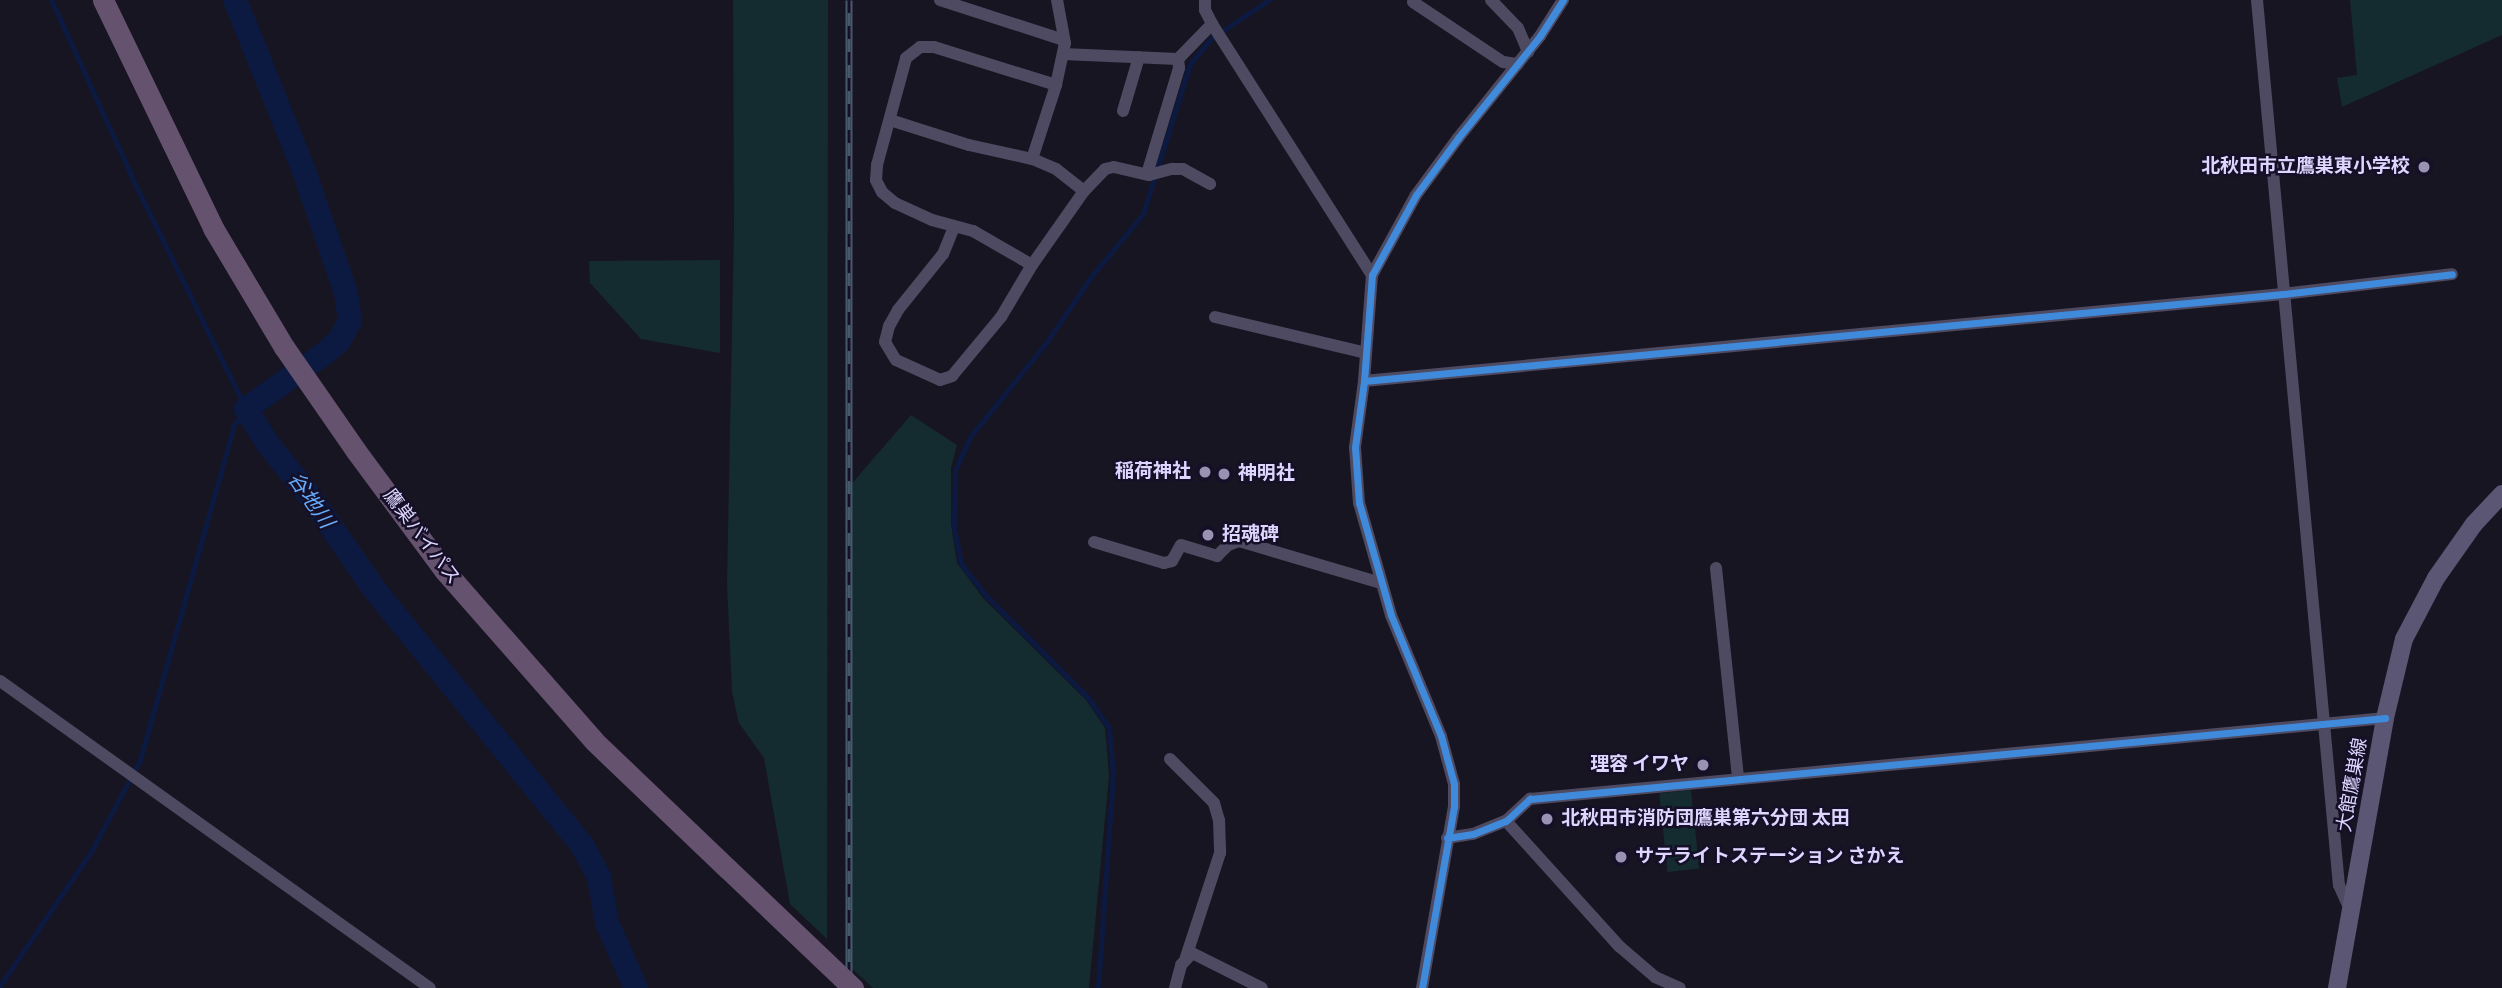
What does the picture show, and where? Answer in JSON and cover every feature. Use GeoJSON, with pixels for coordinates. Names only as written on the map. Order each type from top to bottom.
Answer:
{"type":"FeatureCollection","features":[{"type":"Feature","properties":{"kind":"highway","name":"鷹巣バイパス"},"geometry":{"type":"LineString","coordinates":[[103,0],[220,239],[285,347],[356,451],[444,570],[594,741],[853,988]]}},
{"type":"Feature","properties":{"kind":"main road","name":"大館鷹巣線"},"geometry":{"type":"LineString","coordinates":[[2337,988],[2385,718],[2404,639],[2436,578],[2474,524],[2502,494]]}},
{"type":"Feature","properties":{"kind":"street"},"geometry":{"type":"LineString","coordinates":[[940,0],[1064,40]]}},
{"type":"Feature","properties":{"kind":"street"},"geometry":{"type":"LineString","coordinates":[[1032,159],[1063,54],[1064,40],[1057,0]]}},
{"type":"Feature","properties":{"kind":"street"},"geometry":{"type":"LineString","coordinates":[[1205,0],[1205,10],[1218,32],[1372,275]]}},
{"type":"Feature","properties":{"kind":"street"},"geometry":{"type":"LineString","coordinates":[[1491,0],[1518,28],[1528,51]]}},
{"type":"Feature","properties":{"kind":"street"},"geometry":{"type":"LineString","coordinates":[[1422,988],[1454,806],[1454,784],[1381,583],[1359,503],[1355,447],[1364,381],[1372,275],[1416,195],[1528,51],[1563,0]]}},
{"type":"Feature","properties":{"kind":"street"},"geometry":{"type":"LineString","coordinates":[[2257,0],[2339,885],[2352,913]]}},
{"type":"Feature","properties":{"kind":"street"},"geometry":{"type":"LineString","coordinates":[[1413,2],[1503,62],[1518,64]]}},
{"type":"Feature","properties":{"kind":"street"},"geometry":{"type":"LineString","coordinates":[[1063,54],[1178,59],[1218,32]]}},
{"type":"Feature","properties":{"kind":"street"},"geometry":{"type":"LineString","coordinates":[[1032,265],[992,240],[895,203],[882,192],[876,180],[877,165],[906,58],[920,47],[934,47],[1056,85]]}},
{"type":"Feature","properties":{"kind":"street"},"geometry":{"type":"LineString","coordinates":[[1123,111],[1139,57]]}},
{"type":"Feature","properties":{"kind":"street"},"geometry":{"type":"LineString","coordinates":[[1153,174],[1179,68],[1178,59]]}},
{"type":"Feature","properties":{"kind":"street"},"geometry":{"type":"LineString","coordinates":[[890,120],[969,145],[1032,159],[1056,169],[1084,191]]}},
{"type":"Feature","properties":{"kind":"street"},"geometry":{"type":"LineString","coordinates":[[954,227],[943,254],[889,326],[885,342],[896,360],[921,374],[940,380],[952,376],[1001,317],[1032,265],[1084,191],[1105,169],[1114,167],[1153,174],[1183,169],[1210,184]]}},
{"type":"Feature","properties":{"kind":"street"},"geometry":{"type":"LineString","coordinates":[[1364,381],[2283,294],[2452,274]]}},
{"type":"Feature","properties":{"kind":"street"},"geometry":{"type":"LineString","coordinates":[[1215,317],[1366,353]]}},
{"type":"Feature","properties":{"kind":"street"},"geometry":{"type":"LineString","coordinates":[[1094,542],[1164,563],[1172,561],[1181,545],[1217,556],[1228,545],[1239,541],[1381,583]]}},
{"type":"Feature","properties":{"kind":"street"},"geometry":{"type":"LineString","coordinates":[[1716,568],[1738,779]]}},
{"type":"Feature","properties":{"kind":"street"},"geometry":{"type":"LineString","coordinates":[[0,681],[430,988]]}},
{"type":"Feature","properties":{"kind":"street"},"geometry":{"type":"LineString","coordinates":[[1447,838],[1473,834],[1506,821],[1530,799],[2385,718]]}},
{"type":"Feature","properties":{"kind":"street"},"geometry":{"type":"LineString","coordinates":[[1170,759],[1214,803],[1219,820],[1220,853],[1175,988]]}},
{"type":"Feature","properties":{"kind":"street"},"geometry":{"type":"LineString","coordinates":[[1506,821],[1619,946],[1655,977],[1680,988]]}},
{"type":"Feature","properties":{"kind":"street"},"geometry":{"type":"LineString","coordinates":[[1185,960],[1192,953],[1262,988]]}},
{"type":"Feature","properties":{"kind":"green space"},"geometry":{"type":"Polygon","coordinates":[[[733,0],[828,0],[827,939],[790,904],[764,758],[739,723],[732,692],[727,584],[734,227],[733,0]]]}},
{"type":"Feature","properties":{"kind":"green space"},"geometry":{"type":"Polygon","coordinates":[[[2350,0],[2502,0],[2502,35],[2342,107],[2337,78],[2357,75],[2350,0]]]}},
{"type":"Feature","properties":{"kind":"green space"},"geometry":{"type":"Polygon","coordinates":[[[720,260],[720,353],[641,339],[590,283],[589,261],[720,260]]]}},
{"type":"Feature","properties":{"kind":"green space"},"geometry":{"type":"Polygon","coordinates":[[[911,415],[957,445],[951,468],[951,524],[957,563],[983,598],[1086,700],[1105,728],[1109,776],[1089,988],[873,988],[848,965],[848,488],[911,415]]]}},
{"type":"Feature","properties":{"kind":"green space"},"geometry":{"type":"Polygon","coordinates":[[[1691,790],[1699,869],[1667,872],[1659,793],[1691,790]]]}},
{"type":"Feature","properties":{"kind":"waterway"},"geometry":{"type":"LineString","coordinates":[[0,986],[92,850],[140,760],[234,425],[246,409],[135,184],[51,0]]}},
{"type":"Feature","properties":{"kind":"waterway","name":"谷地川"},"geometry":{"type":"LineString","coordinates":[[235,0],[304,171],[346,293],[350,321],[339,341],[325,353],[246,409],[268,444],[312,499],[374,589],[582,845],[599,877],[607,923],[636,988]]}},
{"type":"Feature","properties":{"kind":"waterway"},"geometry":{"type":"LineString","coordinates":[[1098,988],[1113,775],[1109,728],[1088,698],[987,597],[961,564],[954,528],[955,470],[971,436],[1046,343],[1091,277],[1143,214],[1190,64],[1212,38],[1269,0]]}},
{"type":"Feature","properties":{"kind":"railway"},"geometry":{"type":"LineString","coordinates":[[849,0],[849,988]]}},
{"type":"Feature","properties":{"kind":"cycle path"},"geometry":{"type":"LineString","coordinates":[[1422,988],[1454,806],[1454,784],[1441,736],[1391,615],[1359,503],[1355,447],[1364,381],[1372,275],[1416,195],[1540,36],[1563,0]]}},
{"type":"Feature","properties":{"kind":"cycle path"},"geometry":{"type":"LineString","coordinates":[[1364,381],[2283,294],[2452,274]]}},
{"type":"Feature","properties":{"kind":"cycle path"},"geometry":{"type":"LineString","coordinates":[[1447,838],[1473,834],[1506,821],[1530,799],[2385,718]]}},
{"type":"Feature","properties":{"kind":"place","name":"北秋田市立鷹巣東小学校"},"geometry":{"type":"Point","coordinates":[2424,167]}},
{"type":"Feature","properties":{"kind":"place","name":"稲荷神社"},"geometry":{"type":"Point","coordinates":[1205,472]}},
{"type":"Feature","properties":{"kind":"place","name":"神明社"},"geometry":{"type":"Point","coordinates":[1224,474]}},
{"type":"Feature","properties":{"kind":"place","name":"招魂碑"},"geometry":{"type":"Point","coordinates":[1208,535]}},
{"type":"Feature","properties":{"kind":"place","name":"理容 イワヤ"},"geometry":{"type":"Point","coordinates":[1703,765]}},
{"type":"Feature","properties":{"kind":"place","name":"北秋田市消防団鷹巣第六分団 太田"},"geometry":{"type":"Point","coordinates":[1547,819]}},
{"type":"Feature","properties":{"kind":"place","name":"サテライトステーション さかえ"},"geometry":{"type":"Point","coordinates":[1621,857]}}]}
